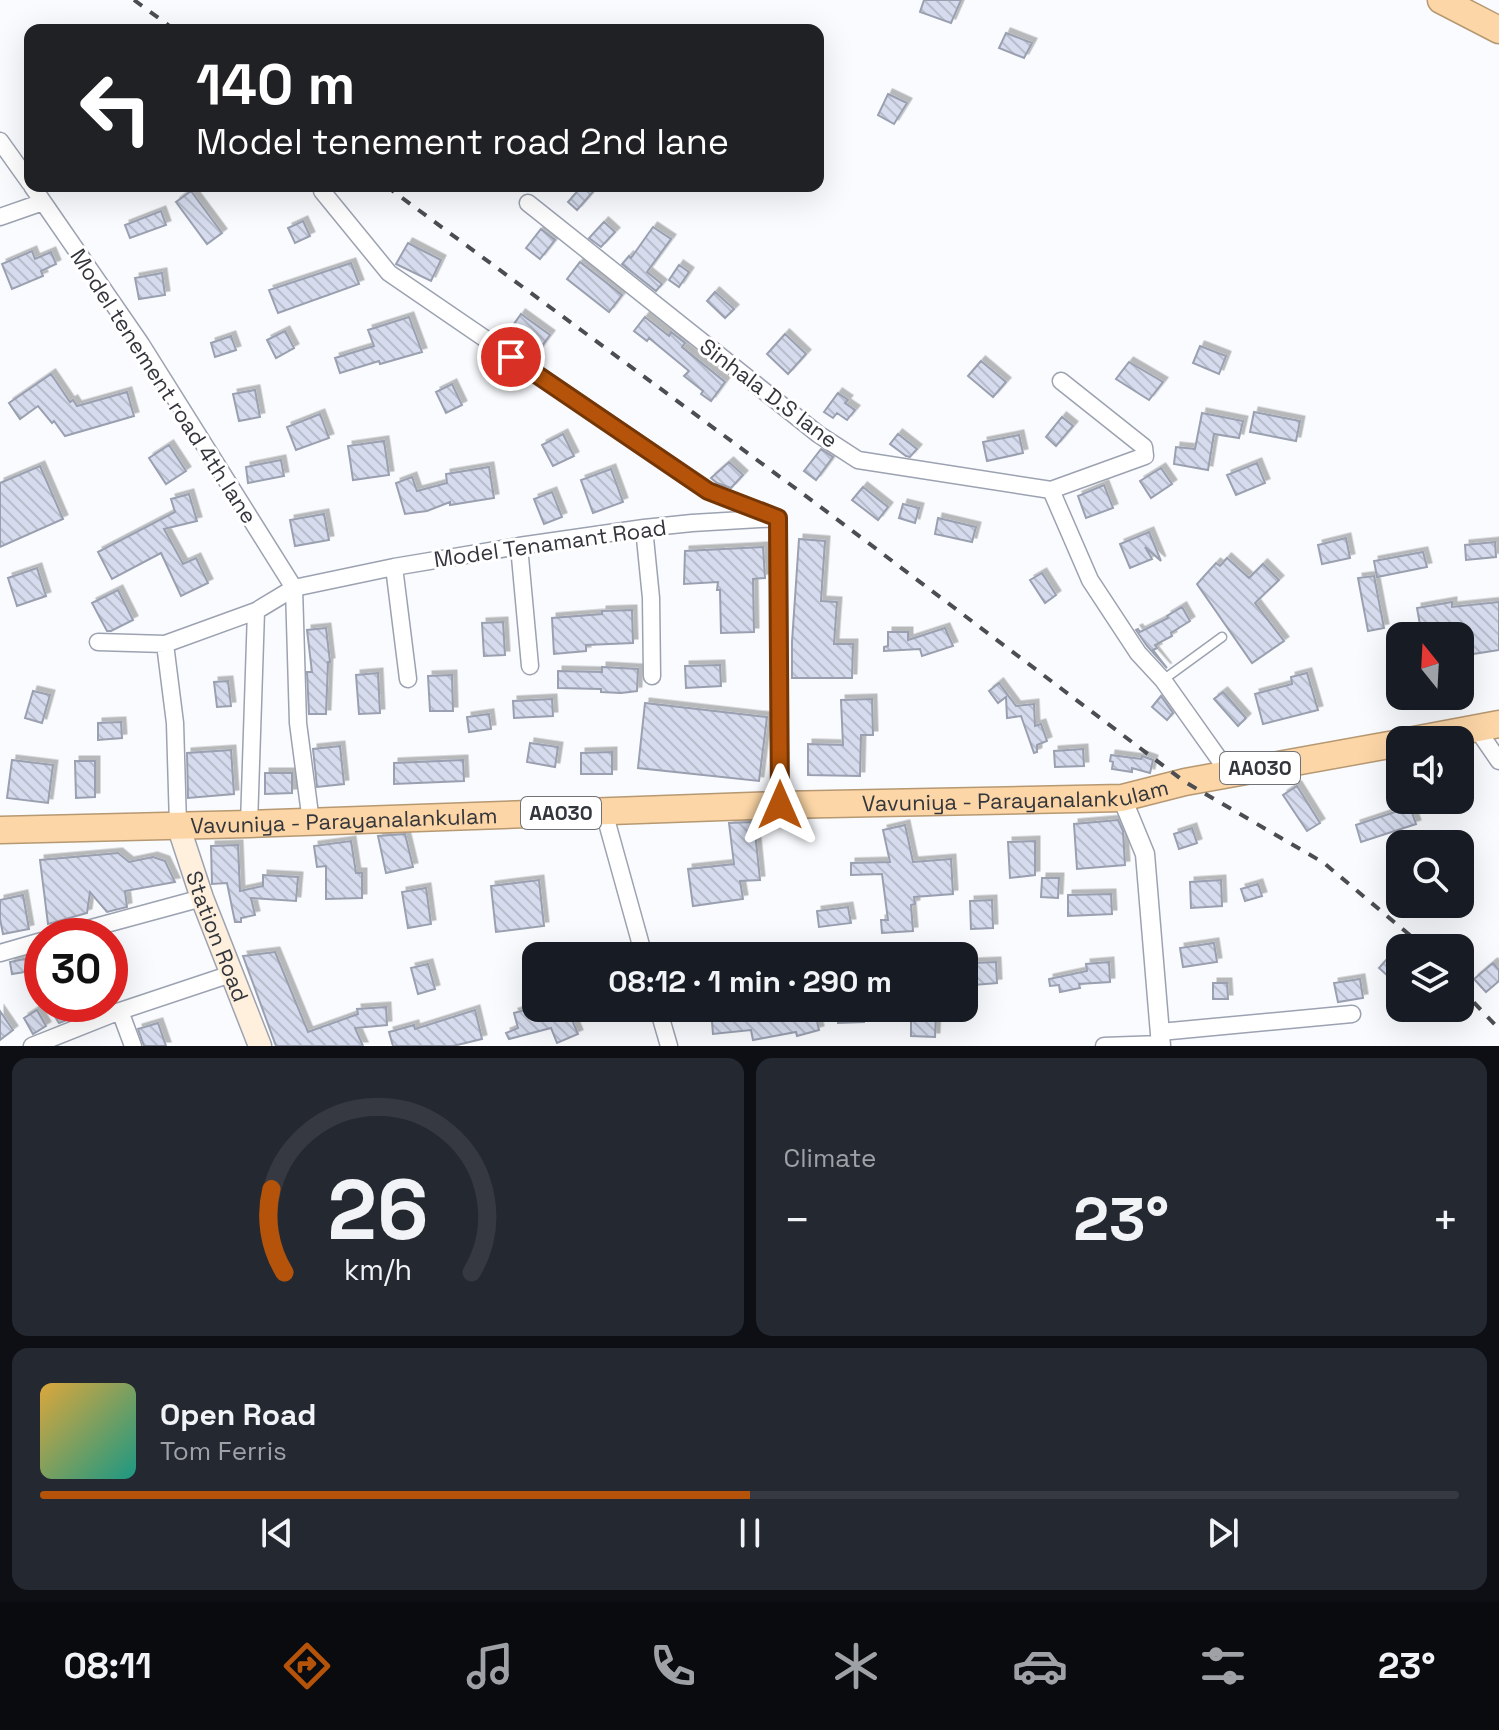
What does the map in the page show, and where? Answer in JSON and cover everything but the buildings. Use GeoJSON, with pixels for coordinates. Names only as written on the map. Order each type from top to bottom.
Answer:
{"type":"FeatureCollection","features":[{"type":"Feature","properties":{"kind":"highway"},"geometry":{"type":"LineString","coordinates":[[1441,0],[1499,30]]}},
{"type":"Feature","properties":{"kind":"highway","name":"Vavuniya - Parayanalankulam"},"geometry":{"type":"LineString","coordinates":[[0,830],[780,805],[1122,798],[1229,773],[1386,745]]}},
{"type":"Feature","properties":{"kind":"main road","name":"Station Road"},"geometry":{"type":"LineString","coordinates":[[178,825],[202,898],[260,1046]]}},
{"type":"Feature","properties":{"kind":"street","name":"Model tenement road 4th lane"},"geometry":{"type":"LineString","coordinates":[[0,141],[24,175]]}},
{"type":"Feature","properties":{"kind":"street","name":"Model tenement road 4th lane"},"geometry":{"type":"LineString","coordinates":[[36,192],[141,344],[294,588]]}},
{"type":"Feature","properties":{"kind":"street"},"geometry":{"type":"LineString","coordinates":[[323,192],[389,273],[708,491],[778,518],[780,805]]}},
{"type":"Feature","properties":{"kind":"street"},"geometry":{"type":"LineString","coordinates":[[0,217],[43,202]]}},
{"type":"Feature","properties":{"kind":"street","name":"Sinhala D.S lane"},"geometry":{"type":"LineString","coordinates":[[528,203],[818,434],[858,460],[1051,490],[1145,456],[1144,447],[1061,381]]}},
{"type":"Feature","properties":{"kind":"street"},"geometry":{"type":"LineString","coordinates":[[1051,490],[1090,580],[1138,653],[1163,680],[1229,773]]}},
{"type":"Feature","properties":{"kind":"street","name":"Model Tenamant Road"},"geometry":{"type":"LineString","coordinates":[[165,644],[256,611],[294,588],[394,567],[644,528],[778,518]]}},
{"type":"Feature","properties":{"kind":"street"},"geometry":{"type":"LineString","coordinates":[[644,528],[651,598],[652,676]]}},
{"type":"Feature","properties":{"kind":"street"},"geometry":{"type":"LineString","coordinates":[[519,546],[530,666]]}},
{"type":"Feature","properties":{"kind":"street"},"geometry":{"type":"LineString","coordinates":[[394,567],[408,679]]}},
{"type":"Feature","properties":{"kind":"street"},"geometry":{"type":"LineString","coordinates":[[294,588],[298,723],[311,822]]}},
{"type":"Feature","properties":{"kind":"street"},"geometry":{"type":"LineString","coordinates":[[249,824],[256,611]]}},
{"type":"Feature","properties":{"kind":"street"},"geometry":{"type":"LineString","coordinates":[[98,642],[165,644],[175,723],[178,825]]}},
{"type":"Feature","properties":{"kind":"street"},"geometry":{"type":"LineString","coordinates":[[1488,726],[1499,761]]}},
{"type":"Feature","properties":{"kind":"street"},"geometry":{"type":"LineString","coordinates":[[1122,798],[1145,854],[1161,1041]]}},
{"type":"Feature","properties":{"kind":"street"},"geometry":{"type":"LineString","coordinates":[[604,812],[640,942]]}},
{"type":"Feature","properties":{"kind":"street"},"geometry":{"type":"LineString","coordinates":[[128,918],[202,898]]}},
{"type":"Feature","properties":{"kind":"street"},"geometry":{"type":"LineString","coordinates":[[0,953],[24,946]]}},
{"type":"Feature","properties":{"kind":"street"},"geometry":{"type":"LineString","coordinates":[[128,1008],[231,974]]}},
{"type":"Feature","properties":{"kind":"street"},"geometry":{"type":"LineString","coordinates":[[1104,1046],[1352,1014]]}},
{"type":"Feature","properties":{"kind":"street"},"geometry":{"type":"LineString","coordinates":[[31,1046],[92,1022]]}},
{"type":"Feature","properties":{"kind":"street"},"geometry":{"type":"LineString","coordinates":[[124,1022],[133,1046]]}},
{"type":"Feature","properties":{"kind":"street"},"geometry":{"type":"LineString","coordinates":[[662,1022],[669,1046]]}},
{"type":"Feature","properties":{"kind":"lane"},"geometry":{"type":"LineString","coordinates":[[1163,680],[1222,637]]}},
{"type":"Feature","properties":{"kind":"railway"},"geometry":{"type":"LineString","coordinates":[[134,0],[167,24]]}},
{"type":"Feature","properties":{"kind":"railway"},"geometry":{"type":"LineString","coordinates":[[394,192],[818,505],[1185,782],[1324,863],[1408,934]]}},
{"type":"Feature","properties":{"kind":"railway"},"geometry":{"type":"LineString","coordinates":[[1474,1003],[1499,1029]]}},
{"type":"Feature","properties":{"kind":"route"},"geometry":{"type":"LineString","coordinates":[[511,357],[708,491],[778,518],[780,805]]}}]}
